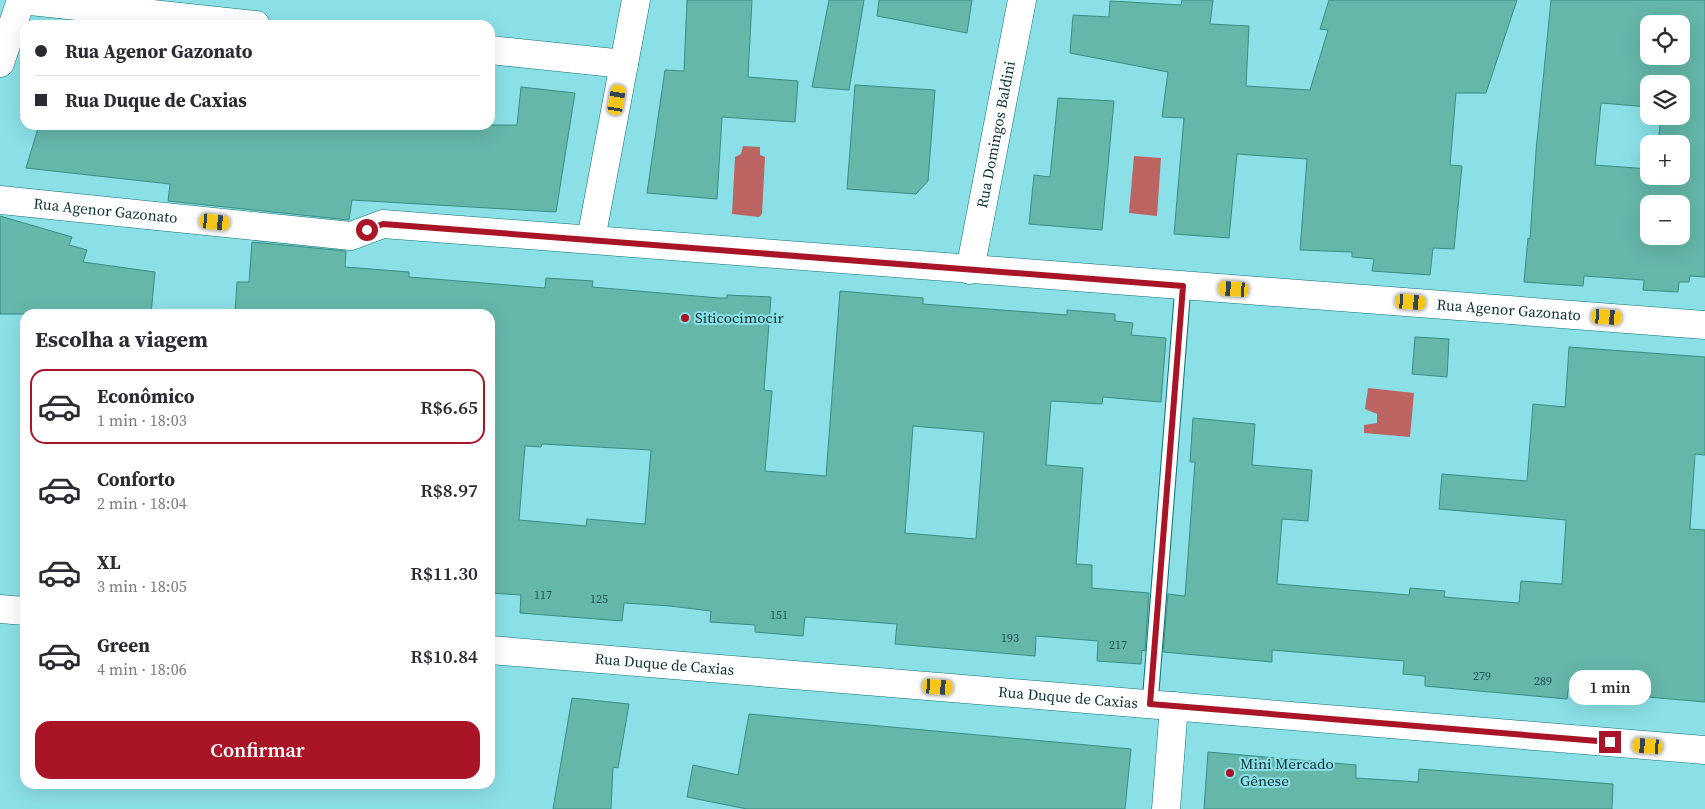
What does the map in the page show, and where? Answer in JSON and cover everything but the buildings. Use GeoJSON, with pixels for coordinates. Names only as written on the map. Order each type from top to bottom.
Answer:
{"type":"FeatureCollection","features":[{"type":"Feature","properties":{"kind":"street"},"geometry":{"type":"LineString","coordinates":[[16,0],[209,20]]}},
{"type":"Feature","properties":{"kind":"street"},"geometry":{"type":"LineString","coordinates":[[0,63],[21,0]]}},
{"type":"Feature","properties":{"kind":"street"},"geometry":{"type":"LineString","coordinates":[[591,239],[636,0]]}},
{"type":"Feature","properties":{"kind":"street","name":"Rua Domingos Baldini"},"geometry":{"type":"LineString","coordinates":[[970,270],[1022,0]]}},
{"type":"Feature","properties":{"kind":"street"},"geometry":{"type":"LineString","coordinates":[[495,51],[624,64]]}},
{"type":"Feature","properties":{"kind":"street","name":"Rua Agenor Gazonato"},"geometry":{"type":"LineString","coordinates":[[0,200],[351,236],[383,224],[1705,325]]}},
{"type":"Feature","properties":{"kind":"street"},"geometry":{"type":"LineString","coordinates":[[0,609],[20,611]]}},
{"type":"Feature","properties":{"kind":"street","name":"Rua Duque de Caxias"},"geometry":{"type":"LineString","coordinates":[[495,650],[1705,750]]}},
{"type":"Feature","properties":{"kind":"street"},"geometry":{"type":"LineString","coordinates":[[1162,705],[1166,809]]}},
{"type":"Feature","properties":{"kind":"lane"},"geometry":{"type":"LineString","coordinates":[[1162,705],[1183,286]]}},
{"type":"Feature","properties":{"kind":"shaded area"},"geometry":{"type":"Polygon","coordinates":[[[743,146],[760,147],[760,155],[765,157],[762,214],[759,217],[732,214],[735,157],[741,154],[743,146]]]}},
{"type":"Feature","properties":{"kind":"shaded area"},"geometry":{"type":"Polygon","coordinates":[[[1134,156],[1161,158],[1157,216],[1129,213],[1134,156]]]}},
{"type":"Feature","properties":{"kind":"shaded area"},"geometry":{"type":"Polygon","coordinates":[[[1368,388],[1414,393],[1410,437],[1364,433],[1364,425],[1377,423],[1377,414],[1365,409],[1368,388]]]}},
{"type":"Feature","properties":{"kind":"place","name":"Siticocimocir"},"geometry":{"type":"Point","coordinates":[685,318]}},
{"type":"Feature","properties":{"kind":"place","name":"Mini Mercado Gênese"},"geometry":{"type":"Point","coordinates":[1230,773]}},
{"type":"Feature","properties":{"kind":"route"},"geometry":{"type":"LineString","coordinates":[[367,230],[383,224],[1183,286],[1150,704],[1610,742]]}}]}
